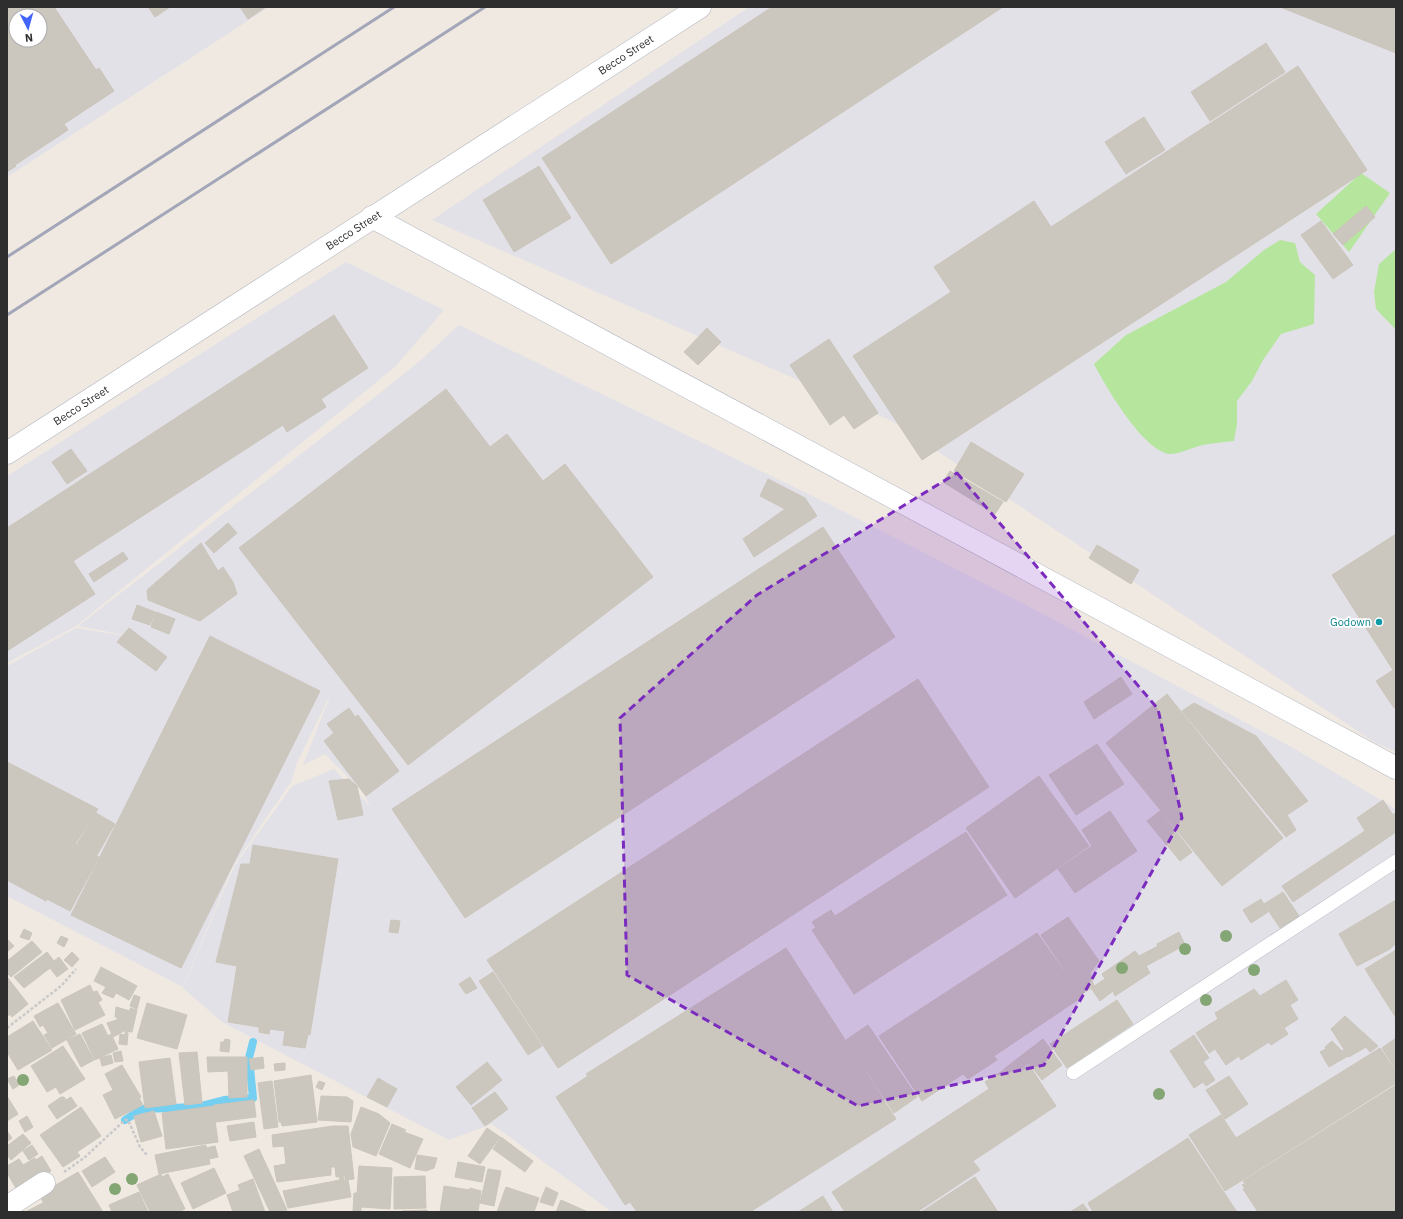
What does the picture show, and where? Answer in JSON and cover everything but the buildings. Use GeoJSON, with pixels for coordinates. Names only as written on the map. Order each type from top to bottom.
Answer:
{"type":"FeatureCollection","features":[{"type":"Feature","properties":{"kind":"street","name":"Becco Street"},"geometry":{"type":"LineString","coordinates":[[7,453],[700,7]]}},
{"type":"Feature","properties":{"kind":"street"},"geometry":{"type":"LineString","coordinates":[[372,218],[1396,768]]}},
{"type":"Feature","properties":{"kind":"street"},"geometry":{"type":"LineString","coordinates":[[7,1207],[44,1183]]}},
{"type":"Feature","properties":{"kind":"lane"},"geometry":{"type":"LineString","coordinates":[[1073,1073],[1396,861]]}},
{"type":"Feature","properties":{"kind":"path"},"geometry":{"type":"LineString","coordinates":[[7,1028],[61,986],[76,969]]}},
{"type":"Feature","properties":{"kind":"path"},"geometry":{"type":"LineString","coordinates":[[44,1183],[84,1158],[125,1120],[128,1120],[140,1147],[147,1155]]}},
{"type":"Feature","properties":{"kind":"highlighted area"},"geometry":{"type":"Polygon","coordinates":[[[957,473],[1158,709],[1182,818],[1044,1065],[858,1106],[627,975],[620,718],[757,595],[957,473]]]}},
{"type":"Feature","properties":{"kind":"shaded area"},"geometry":{"type":"Polygon","coordinates":[[[7,7],[269,7],[7,177],[7,7]]]}},
{"type":"Feature","properties":{"kind":"shaded area"},"geometry":{"type":"Polygon","coordinates":[[[749,7],[1396,7],[1396,752],[1374,742],[892,421],[432,220],[749,7]]]}},
{"type":"Feature","properties":{"kind":"shaded area"},"geometry":{"type":"Polygon","coordinates":[[[346,262],[444,310],[395,367],[76,626],[7,663],[7,476],[346,262]]]}},
{"type":"Feature","properties":{"kind":"shaded area"},"geometry":{"type":"Polygon","coordinates":[[[459,325],[831,505],[1026,605],[1295,749],[1396,809],[1396,1212],[612,1212],[492,1124],[449,1140],[222,1022],[183,988],[234,867],[292,786],[334,769],[371,807],[361,790],[325,754],[303,765],[332,691],[297,763],[291,782],[233,866],[183,987],[7,896],[7,666],[76,628],[145,639],[78,626],[380,393],[421,360],[459,325]]]}},
{"type":"Feature","properties":{"kind":"green space"},"geometry":{"type":"Polygon","coordinates":[[[1361,173],[1390,193],[1349,252],[1316,214],[1361,173]]]}},
{"type":"Feature","properties":{"kind":"green space"},"geometry":{"type":"Polygon","coordinates":[[[1280,240],[1295,243],[1300,262],[1315,275],[1314,324],[1281,334],[1263,360],[1252,381],[1237,401],[1237,424],[1234,441],[1203,445],[1174,454],[1160,450],[1137,430],[1126,416],[1094,364],[1126,335],[1226,282],[1264,250],[1280,240]]]}},
{"type":"Feature","properties":{"kind":"green space"},"geometry":{"type":"Polygon","coordinates":[[[1396,249],[1396,330],[1376,309],[1374,292],[1379,264],[1396,249]]]}},
{"type":"Feature","properties":{"kind":"waterway"},"geometry":{"type":"LineString","coordinates":[[125,1120],[142,1109],[197,1107],[224,1100],[253,1098],[249,1058],[253,1042]]}},
{"type":"Feature","properties":{"kind":"railway"},"geometry":{"type":"LineString","coordinates":[[7,257],[394,7]]}},
{"type":"Feature","properties":{"kind":"railway"},"geometry":{"type":"LineString","coordinates":[[7,315],[485,7]]}},
{"type":"Feature","properties":{"kind":"place","name":"Godown"},"geometry":{"type":"Point","coordinates":[1379,622]}}]}
